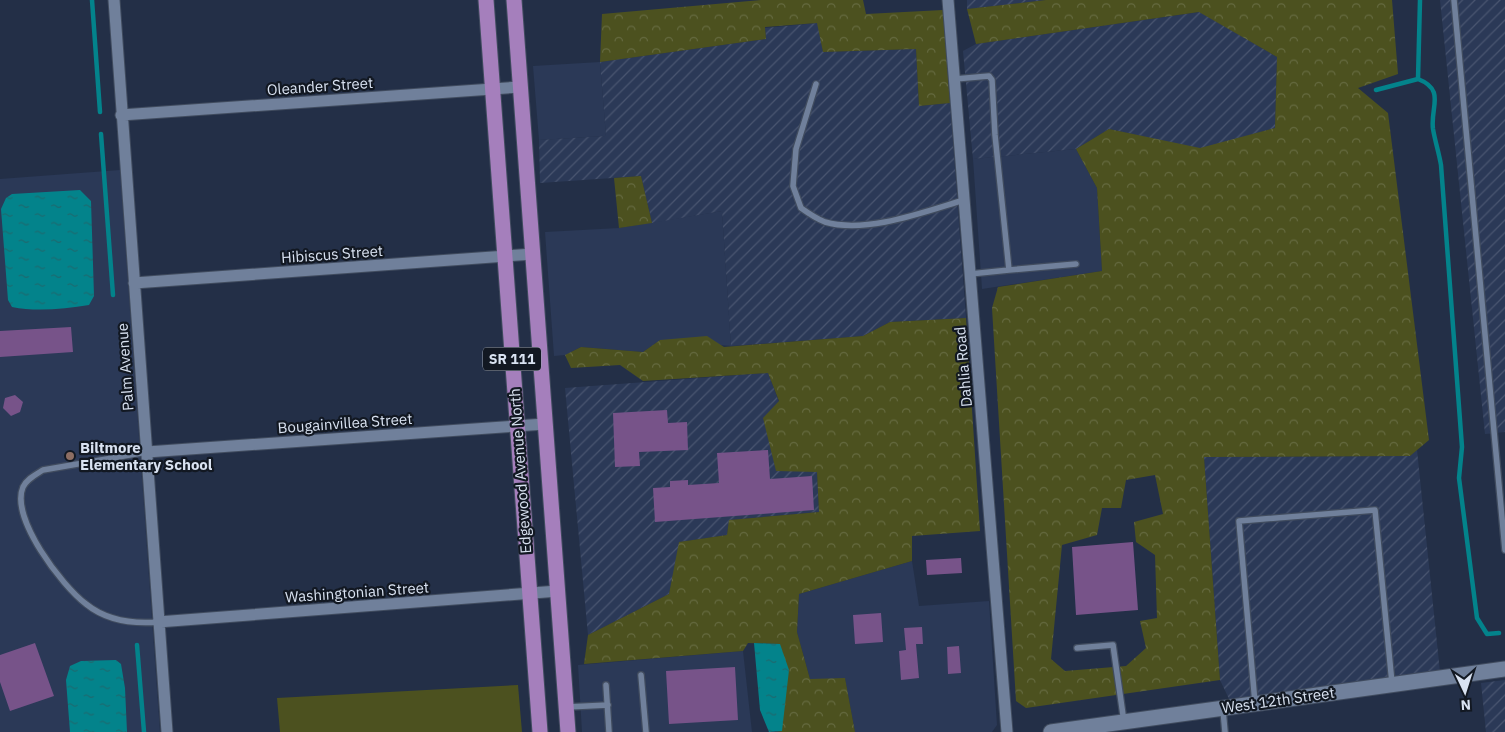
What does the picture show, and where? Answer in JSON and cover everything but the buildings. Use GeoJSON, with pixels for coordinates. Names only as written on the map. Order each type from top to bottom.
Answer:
{"type":"FeatureCollection","features":[{"type":"Feature","properties":{"kind":"main road","name":"Edgewood Avenue North"},"geometry":{"type":"LineString","coordinates":[[486,0],[540,732]]}},
{"type":"Feature","properties":{"kind":"main road","name":"Edgewood Avenue North"},"geometry":{"type":"LineString","coordinates":[[514,0],[568,732]]}},
{"type":"Feature","properties":{"kind":"street","name":"Palm Avenue"},"geometry":{"type":"LineString","coordinates":[[114,0],[167,732]]}},
{"type":"Feature","properties":{"kind":"street","name":"Dahlia Road"},"geometry":{"type":"LineString","coordinates":[[948,0],[1007,732]]}},
{"type":"Feature","properties":{"kind":"street","name":"Oleander Street"},"geometry":{"type":"LineString","coordinates":[[121,115],[520,87]]}},
{"type":"Feature","properties":{"kind":"street","name":"Hibiscus Street"},"geometry":{"type":"LineString","coordinates":[[134,283],[533,254]]}},
{"type":"Feature","properties":{"kind":"street","name":"Bougainvillea Street"},"geometry":{"type":"LineString","coordinates":[[147,452],[545,424]]}},
{"type":"Feature","properties":{"kind":"street","name":"Washingtonian Street"},"geometry":{"type":"LineString","coordinates":[[158,622],[558,591]]}},
{"type":"Feature","properties":{"kind":"street","name":"West 12th Street"},"geometry":{"type":"LineString","coordinates":[[1051,732],[1505,669]]}},
{"type":"Feature","properties":{"kind":"lane"},"geometry":{"type":"LineString","coordinates":[[1454,0],[1505,550]]}},
{"type":"Feature","properties":{"kind":"lane"},"geometry":{"type":"LineString","coordinates":[[955,79],[989,76],[992,80],[995,134],[1009,270]]}},
{"type":"Feature","properties":{"kind":"lane"},"geometry":{"type":"LineString","coordinates":[[816,84],[796,149],[794,186],[801,208],[824,222],[878,223],[964,200]]}},
{"type":"Feature","properties":{"kind":"lane"},"geometry":{"type":"LineString","coordinates":[[970,274],[1076,264]]}},
{"type":"Feature","properties":{"kind":"lane"},"geometry":{"type":"LineString","coordinates":[[147,452],[43,470],[30,477],[23,487],[20,501],[22,513],[42,551],[86,605],[119,621],[136,624],[158,622]]}},
{"type":"Feature","properties":{"kind":"lane"},"geometry":{"type":"LineString","coordinates":[[1255,703],[1240,521],[1374,510],[1392,684]]}},
{"type":"Feature","properties":{"kind":"lane"},"geometry":{"type":"LineString","coordinates":[[1077,648],[1113,645],[1124,722]]}},
{"type":"Feature","properties":{"kind":"lane"},"geometry":{"type":"LineString","coordinates":[[641,675],[646,732]]}},
{"type":"Feature","properties":{"kind":"lane"},"geometry":{"type":"LineString","coordinates":[[606,685],[609,732]]}},
{"type":"Feature","properties":{"kind":"lane"},"geometry":{"type":"LineString","coordinates":[[566,707],[608,705]]}},
{"type":"Feature","properties":{"kind":"lane"},"geometry":{"type":"LineString","coordinates":[[1223,708],[1225,732]]}},
{"type":"Feature","properties":{"kind":"shaded area"},"geometry":{"type":"Polygon","coordinates":[[[967,0],[1046,0],[967,9],[967,0]]]}},
{"type":"Feature","properties":{"kind":"shaded area"},"geometry":{"type":"Polygon","coordinates":[[[1440,0],[1505,0],[1505,432],[1485,434],[1440,0]]]}},
{"type":"Feature","properties":{"kind":"shaded area"},"geometry":{"type":"Polygon","coordinates":[[[1200,12],[1277,57],[1275,128],[1200,149],[1109,129],[1076,149],[973,159],[963,51],[976,44],[1200,12]]]}},
{"type":"Feature","properties":{"kind":"shaded area"},"geometry":{"type":"Polygon","coordinates":[[[818,23],[823,52],[916,49],[919,106],[950,103],[966,318],[890,322],[863,336],[731,346],[722,211],[652,223],[641,176],[540,183],[539,140],[606,136],[600,62],[766,39],[765,28],[818,23]]]}},
{"type":"Feature","properties":{"kind":"shaded area"},"geometry":{"type":"Polygon","coordinates":[[[600,62],[606,136],[539,140],[533,66],[600,62]]]}},
{"type":"Feature","properties":{"kind":"shaded area"},"geometry":{"type":"Polygon","coordinates":[[[1076,149],[1097,188],[1102,271],[982,289],[973,159],[1076,149]]]}},
{"type":"Feature","properties":{"kind":"shaded area","name":"Biltmore Elementary School"},"geometry":{"type":"Polygon","coordinates":[[[120,170],[160,732],[0,732],[0,179],[120,170]]]}},
{"type":"Feature","properties":{"kind":"shaded area"},"geometry":{"type":"Polygon","coordinates":[[[722,211],[731,346],[660,340],[643,352],[581,347],[565,355],[554,356],[545,232],[619,228],[722,211]]]}},
{"type":"Feature","properties":{"kind":"shaded area"},"geometry":{"type":"Polygon","coordinates":[[[768,373],[779,402],[817,472],[819,512],[729,520],[727,535],[680,542],[669,594],[588,635],[565,388],[768,373]]]}},
{"type":"Feature","properties":{"kind":"shaded area"},"geometry":{"type":"Polygon","coordinates":[[[1417,450],[1440,672],[1230,701],[1220,680],[1204,457],[1410,456],[1417,450]]]}},
{"type":"Feature","properties":{"kind":"shaded area"},"geometry":{"type":"Polygon","coordinates":[[[912,561],[919,606],[989,601],[997,725],[992,732],[855,732],[845,679],[810,679],[797,632],[799,594],[912,561]]]}},
{"type":"Feature","properties":{"kind":"shaded area"},"geometry":{"type":"Polygon","coordinates":[[[743,651],[752,732],[582,732],[578,665],[743,651]]]}},
{"type":"Feature","properties":{"kind":"shaded area"},"geometry":{"type":"Polygon","coordinates":[[[1505,680],[1505,732],[1486,732],[1481,683],[1505,680]]]}},
{"type":"Feature","properties":{"kind":"green space"},"geometry":{"type":"Polygon","coordinates":[[[761,0],[863,0],[866,14],[943,10],[950,103],[919,106],[916,49],[823,52],[817,23],[765,27],[766,39],[600,62],[602,14],[761,0]]]}},
{"type":"Feature","properties":{"kind":"green space"},"geometry":{"type":"Polygon","coordinates":[[[1046,0],[1392,0],[1398,74],[1358,88],[1388,113],[1429,440],[1410,456],[1204,457],[1220,680],[1026,708],[1016,701],[992,308],[998,287],[1102,271],[1097,188],[1076,149],[1109,129],[1200,148],[1275,128],[1277,57],[1199,12],[976,44],[967,9],[1046,0]],[[1155,475],[1126,480],[1121,508],[1102,508],[1097,535],[1062,545],[1051,659],[1065,671],[1126,666],[1146,648],[1140,621],[1157,618],[1155,555],[1136,542],[1134,522],[1163,514],[1155,475]]]}},
{"type":"Feature","properties":{"kind":"green space"},"geometry":{"type":"Polygon","coordinates":[[[641,176],[652,223],[619,228],[614,178],[641,176]]]}},
{"type":"Feature","properties":{"kind":"green space"},"geometry":{"type":"Polygon","coordinates":[[[966,318],[980,531],[912,536],[912,561],[799,594],[797,632],[810,679],[845,678],[855,732],[776,732],[782,731],[780,644],[748,643],[743,651],[584,664],[588,635],[669,594],[679,542],[727,535],[729,520],[819,512],[817,472],[776,471],[763,418],[779,401],[768,373],[643,381],[620,365],[571,368],[565,355],[581,347],[643,352],[660,340],[707,336],[724,347],[863,336],[890,322],[966,318]]]}},
{"type":"Feature","properties":{"kind":"green space"},"geometry":{"type":"Polygon","coordinates":[[[518,685],[522,732],[280,732],[277,698],[518,685]]]}},
{"type":"Feature","properties":{"kind":"water"},"geometry":{"type":"Polygon","coordinates":[[[80,190],[91,201],[94,296],[89,305],[50,309],[12,307],[8,300],[1,209],[6,198],[12,194],[80,190]]]}},
{"type":"Feature","properties":{"kind":"water"},"geometry":{"type":"Polygon","coordinates":[[[754,643],[780,644],[789,670],[782,731],[769,732],[760,710],[754,643]]]}},
{"type":"Feature","properties":{"kind":"water"},"geometry":{"type":"Polygon","coordinates":[[[116,660],[121,664],[125,688],[127,732],[70,732],[66,680],[70,666],[81,661],[116,660]]]}},
{"type":"Feature","properties":{"kind":"waterway"},"geometry":{"type":"LineString","coordinates":[[92,0],[100,112]]}},
{"type":"Feature","properties":{"kind":"waterway"},"geometry":{"type":"LineString","coordinates":[[1420,0],[1418,79],[1427,83],[1432,88],[1435,100],[1433,129],[1441,165],[1462,447],[1459,478],[1477,618],[1487,634],[1499,633]]}},
{"type":"Feature","properties":{"kind":"waterway"},"geometry":{"type":"LineString","coordinates":[[1376,90],[1418,79]]}},
{"type":"Feature","properties":{"kind":"waterway"},"geometry":{"type":"LineString","coordinates":[[101,134],[113,295]]}},
{"type":"Feature","properties":{"kind":"waterway"},"geometry":{"type":"LineString","coordinates":[[137,645],[144,732]]}},
{"type":"Feature","properties":{"kind":"place","name":"Biltmore Elementary School"},"geometry":{"type":"Point","coordinates":[70,456]}}]}
